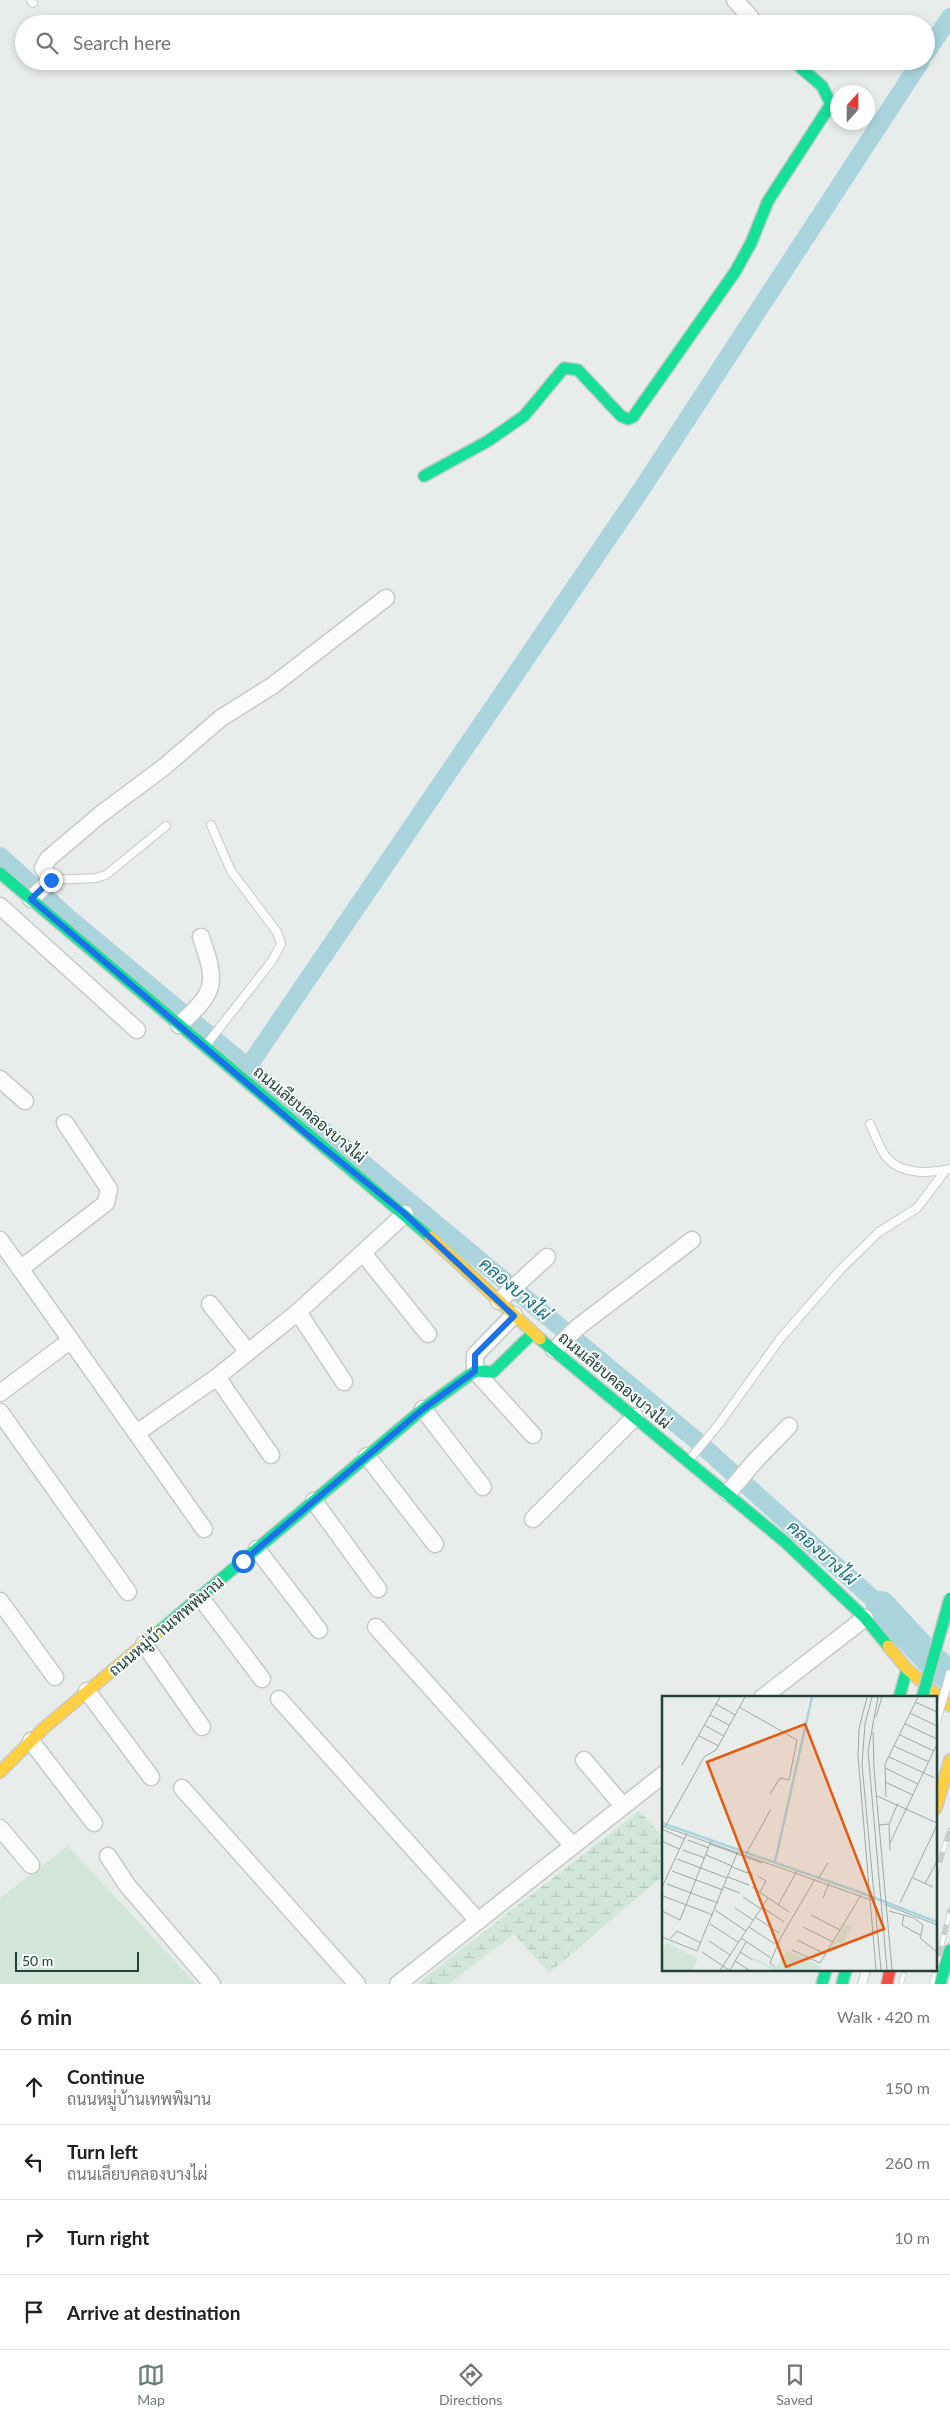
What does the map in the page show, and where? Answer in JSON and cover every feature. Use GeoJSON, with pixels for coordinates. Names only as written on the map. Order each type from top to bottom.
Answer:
{"type":"FeatureCollection","features":[{"type":"Feature","properties":{"kind":"main road"},"geometry":{"type":"LineString","coordinates":[[424,476],[486,441],[524,416],[537,404],[564,368],[578,370],[621,416],[628,419],[633,417],[736,272],[751,243],[768,201],[831,104],[831,97],[826,88],[807,76],[801,70]]}},
{"type":"Feature","properties":{"kind":"main road","name":"ถนนเลียบคลองบางไผ่"},"geometry":{"type":"LineString","coordinates":[[0,873],[42,889],[183,1022],[502,1298],[514,1316],[533,1332],[557,1346],[635,1417],[692,1457],[730,1490],[865,1618],[907,1669],[950,1706]]}},
{"type":"Feature","properties":{"kind":"main road","name":"ถนนหมู่บ้านเทพพิมาน"},"geometry":{"type":"LineString","coordinates":[[0,1772],[31,1741],[87,1691],[201,1598],[256,1549],[423,1409],[475,1371],[493,1372],[533,1332]]}},
{"type":"Feature","properties":{"kind":"main road"},"geometry":{"type":"LineString","coordinates":[[923,1696],[950,1598]]}},
{"type":"Feature","properties":{"kind":"main road"},"geometry":{"type":"LineString","coordinates":[[900,1696],[907,1669]]}},
{"type":"Feature","properties":{"kind":"main road"},"geometry":{"type":"LineString","coordinates":[[938,1802],[950,1760]]}},
{"type":"Feature","properties":{"kind":"main road"},"geometry":{"type":"LineString","coordinates":[[940,1984],[950,1950]]}},
{"type":"Feature","properties":{"kind":"street"},"geometry":{"type":"LineString","coordinates":[[735,0],[748,15]]}},
{"type":"Feature","properties":{"kind":"street"},"geometry":{"type":"LineString","coordinates":[[42,889],[44,866],[48,859],[68,842],[164,767],[220,718],[272,686],[386,598]]}},
{"type":"Feature","properties":{"kind":"street"},"geometry":{"type":"LineString","coordinates":[[0,906],[137,1030]]}},
{"type":"Feature","properties":{"kind":"street"},"geometry":{"type":"LineString","coordinates":[[183,1022],[205,998],[212,980],[212,967],[201,937]]}},
{"type":"Feature","properties":{"kind":"street"},"geometry":{"type":"LineString","coordinates":[[0,1079],[25,1101]]}},
{"type":"Feature","properties":{"kind":"street"},"geometry":{"type":"LineString","coordinates":[[20,1268],[89,1217],[106,1203],[109,1196],[109,1188],[65,1123]]}},
{"type":"Feature","properties":{"kind":"street"},"geometry":{"type":"LineString","coordinates":[[138,1432],[248,1352],[298,1312],[405,1214]]}},
{"type":"Feature","properties":{"kind":"street"},"geometry":{"type":"LineString","coordinates":[[0,1240],[138,1432],[204,1529]]}},
{"type":"Feature","properties":{"kind":"street"},"geometry":{"type":"LineString","coordinates":[[557,1346],[578,1327],[692,1240]]}},
{"type":"Feature","properties":{"kind":"street"},"geometry":{"type":"LineString","coordinates":[[363,1253],[428,1334]]}},
{"type":"Feature","properties":{"kind":"street"},"geometry":{"type":"LineString","coordinates":[[502,1298],[547,1257]]}},
{"type":"Feature","properties":{"kind":"street"},"geometry":{"type":"LineString","coordinates":[[210,1304],[248,1352]]}},
{"type":"Feature","properties":{"kind":"street"},"geometry":{"type":"LineString","coordinates":[[298,1312],[344,1382]]}},
{"type":"Feature","properties":{"kind":"street"},"geometry":{"type":"LineString","coordinates":[[514,1316],[475,1355],[475,1371],[533,1435]]}},
{"type":"Feature","properties":{"kind":"street"},"geometry":{"type":"LineString","coordinates":[[0,1393],[71,1340]]}},
{"type":"Feature","properties":{"kind":"street"},"geometry":{"type":"LineString","coordinates":[[216,1376],[271,1455]]}},
{"type":"Feature","properties":{"kind":"street"},"geometry":{"type":"LineString","coordinates":[[423,1409],[484,1487]]}},
{"type":"Feature","properties":{"kind":"street"},"geometry":{"type":"LineString","coordinates":[[0,1412],[128,1592]]}},
{"type":"Feature","properties":{"kind":"street"},"geometry":{"type":"LineString","coordinates":[[534,1519],[635,1417]]}},
{"type":"Feature","properties":{"kind":"street"},"geometry":{"type":"LineString","coordinates":[[730,1490],[789,1426]]}},
{"type":"Feature","properties":{"kind":"street"},"geometry":{"type":"LineString","coordinates":[[367,1456],[435,1544]]}},
{"type":"Feature","properties":{"kind":"street"},"geometry":{"type":"LineString","coordinates":[[314,1501],[378,1589]]}},
{"type":"Feature","properties":{"kind":"street"},"geometry":{"type":"LineString","coordinates":[[256,1549],[319,1630]]}},
{"type":"Feature","properties":{"kind":"street"},"geometry":{"type":"LineString","coordinates":[[201,1598],[262,1679]]}},
{"type":"Feature","properties":{"kind":"street"},"geometry":{"type":"LineString","coordinates":[[0,1600],[55,1677]]}},
{"type":"Feature","properties":{"kind":"street"},"geometry":{"type":"LineString","coordinates":[[765,1696],[865,1618]]}},
{"type":"Feature","properties":{"kind":"street"},"geometry":{"type":"LineString","coordinates":[[376,1627],[572,1845]]}},
{"type":"Feature","properties":{"kind":"street"},"geometry":{"type":"LineString","coordinates":[[144,1644],[202,1726]]}},
{"type":"Feature","properties":{"kind":"street"},"geometry":{"type":"LineString","coordinates":[[87,1691],[151,1777]]}},
{"type":"Feature","properties":{"kind":"street"},"geometry":{"type":"LineString","coordinates":[[279,1699],[478,1921]]}},
{"type":"Feature","properties":{"kind":"street"},"geometry":{"type":"LineString","coordinates":[[31,1741],[94,1823]]}},
{"type":"Feature","properties":{"kind":"street"},"geometry":{"type":"LineString","coordinates":[[584,1760],[623,1806]]}},
{"type":"Feature","properties":{"kind":"street"},"geometry":{"type":"LineString","coordinates":[[398,1984],[662,1776]]}},
{"type":"Feature","properties":{"kind":"street"},"geometry":{"type":"LineString","coordinates":[[182,1788],[357,1984]]}},
{"type":"Feature","properties":{"kind":"street"},"geometry":{"type":"LineString","coordinates":[[0,1828],[31,1865]]}},
{"type":"Feature","properties":{"kind":"street"},"geometry":{"type":"LineString","coordinates":[[108,1856],[126,1885],[212,1984]]}},
{"type":"Feature","properties":{"kind":"lane"},"geometry":{"type":"LineString","coordinates":[[208,1043],[272,961],[281,944],[280,938],[231,871],[211,825]]}},
{"type":"Feature","properties":{"kind":"lane"},"geometry":{"type":"LineString","coordinates":[[42,889],[96,878],[106,874],[166,826]]}},
{"type":"Feature","properties":{"kind":"lane"},"geometry":{"type":"LineString","coordinates":[[870,1124],[887,1159],[901,1168],[925,1172],[948,1169]]}},
{"type":"Feature","properties":{"kind":"lane"},"geometry":{"type":"LineString","coordinates":[[692,1457],[719,1424],[780,1339],[841,1268],[879,1232],[917,1208],[948,1169]]}},
{"type":"Feature","properties":{"kind":"lane"},"geometry":{"type":"LineString","coordinates":[[938,1714],[950,1674]]}},
{"type":"Feature","properties":{"kind":"green space"},"geometry":{"type":"Polygon","coordinates":[[[639,1811],[662,1836],[662,1877],[549,1973],[514,1934],[449,1984],[417,1984],[639,1811]]]}},
{"type":"Feature","properties":{"kind":"green space"},"geometry":{"type":"Polygon","coordinates":[[[68,1846],[196,1984],[0,1984],[0,1898],[68,1846]]]}},
{"type":"Feature","properties":{"kind":"waterway"},"geometry":{"type":"LineString","coordinates":[[935,40],[950,17]]}},
{"type":"Feature","properties":{"kind":"waterway"},"geometry":{"type":"LineString","coordinates":[[248,1067],[641,490],[915,70]]}},
{"type":"Feature","properties":{"kind":"waterway","name":"คลองบางไผ่"},"geometry":{"type":"LineString","coordinates":[[0,856],[71,920],[697,1441],[881,1606]]}},
{"type":"Feature","properties":{"kind":"waterway","name":"คลองบางไผ่"},"geometry":{"type":"LineString","coordinates":[[881,1606],[929,1658],[950,1676]]}},
{"type":"Feature","properties":{"kind":"railway"},"geometry":{"type":"LineString","coordinates":[[938,1867],[950,1830]]}},
{"type":"Feature","properties":{"kind":"railway"},"geometry":{"type":"LineString","coordinates":[[938,1959],[950,1911]]}},
{"type":"Feature","properties":{"kind":"railway"},"geometry":{"type":"LineString","coordinates":[[901,1984],[904,1972]]}},
{"type":"Feature","properties":{"kind":"railway"},"geometry":{"type":"LineString","coordinates":[[932,1984],[935,1972]]}},
{"type":"Feature","properties":{"kind":"traffic: fast"},"geometry":{"type":"LineString","coordinates":[[424,476],[488,441],[524,416],[564,368],[578,370],[621,416],[628,419],[633,417],[735,272],[751,243],[768,201],[831,104],[822,86],[803,70]]}},
{"type":"Feature","properties":{"kind":"traffic: fast"},"geometry":{"type":"LineString","coordinates":[[0,873],[430,1237]]}},
{"type":"Feature","properties":{"kind":"traffic: fast"},"geometry":{"type":"LineString","coordinates":[[158,1632],[423,1409],[475,1371],[493,1372],[533,1333]]}},
{"type":"Feature","properties":{"kind":"traffic: fast"},"geometry":{"type":"LineString","coordinates":[[540,1339],[785,1542],[865,1618],[888,1646]]}},
{"type":"Feature","properties":{"kind":"traffic: fast"},"geometry":{"type":"LineString","coordinates":[[923,1696],[950,1598]]}},
{"type":"Feature","properties":{"kind":"traffic: fast"},"geometry":{"type":"LineString","coordinates":[[900,1696],[907,1669]]}},
{"type":"Feature","properties":{"kind":"traffic: fast"},"geometry":{"type":"LineString","coordinates":[[940,1984],[950,1950]]}},
{"type":"Feature","properties":{"kind":"traffic: fast"},"geometry":{"type":"LineString","coordinates":[[822,1984],[825,1972]]}},
{"type":"Feature","properties":{"kind":"traffic: fast"},"geometry":{"type":"LineString","coordinates":[[842,1984],[845,1972]]}},
{"type":"Feature","properties":{"kind":"traffic: slow"},"geometry":{"type":"LineString","coordinates":[[430,1237],[540,1339]]}},
{"type":"Feature","properties":{"kind":"traffic: slow"},"geometry":{"type":"LineString","coordinates":[[0,1772],[45,1727],[158,1632]]}},
{"type":"Feature","properties":{"kind":"traffic: slow"},"geometry":{"type":"LineString","coordinates":[[888,1646],[907,1669],[950,1706]]}},
{"type":"Feature","properties":{"kind":"traffic: slow"},"geometry":{"type":"LineString","coordinates":[[938,1801],[950,1760]]}},
{"type":"Feature","properties":{"kind":"traffic: jam"},"geometry":{"type":"LineString","coordinates":[[887,1984],[890,1972]]}},
{"type":"Feature","properties":{"kind":"route"},"geometry":{"type":"LineString","coordinates":[[51,880],[31,899],[304,1132],[405,1214],[514,1316],[475,1355],[475,1371],[423,1409],[243,1561]]}}]}
